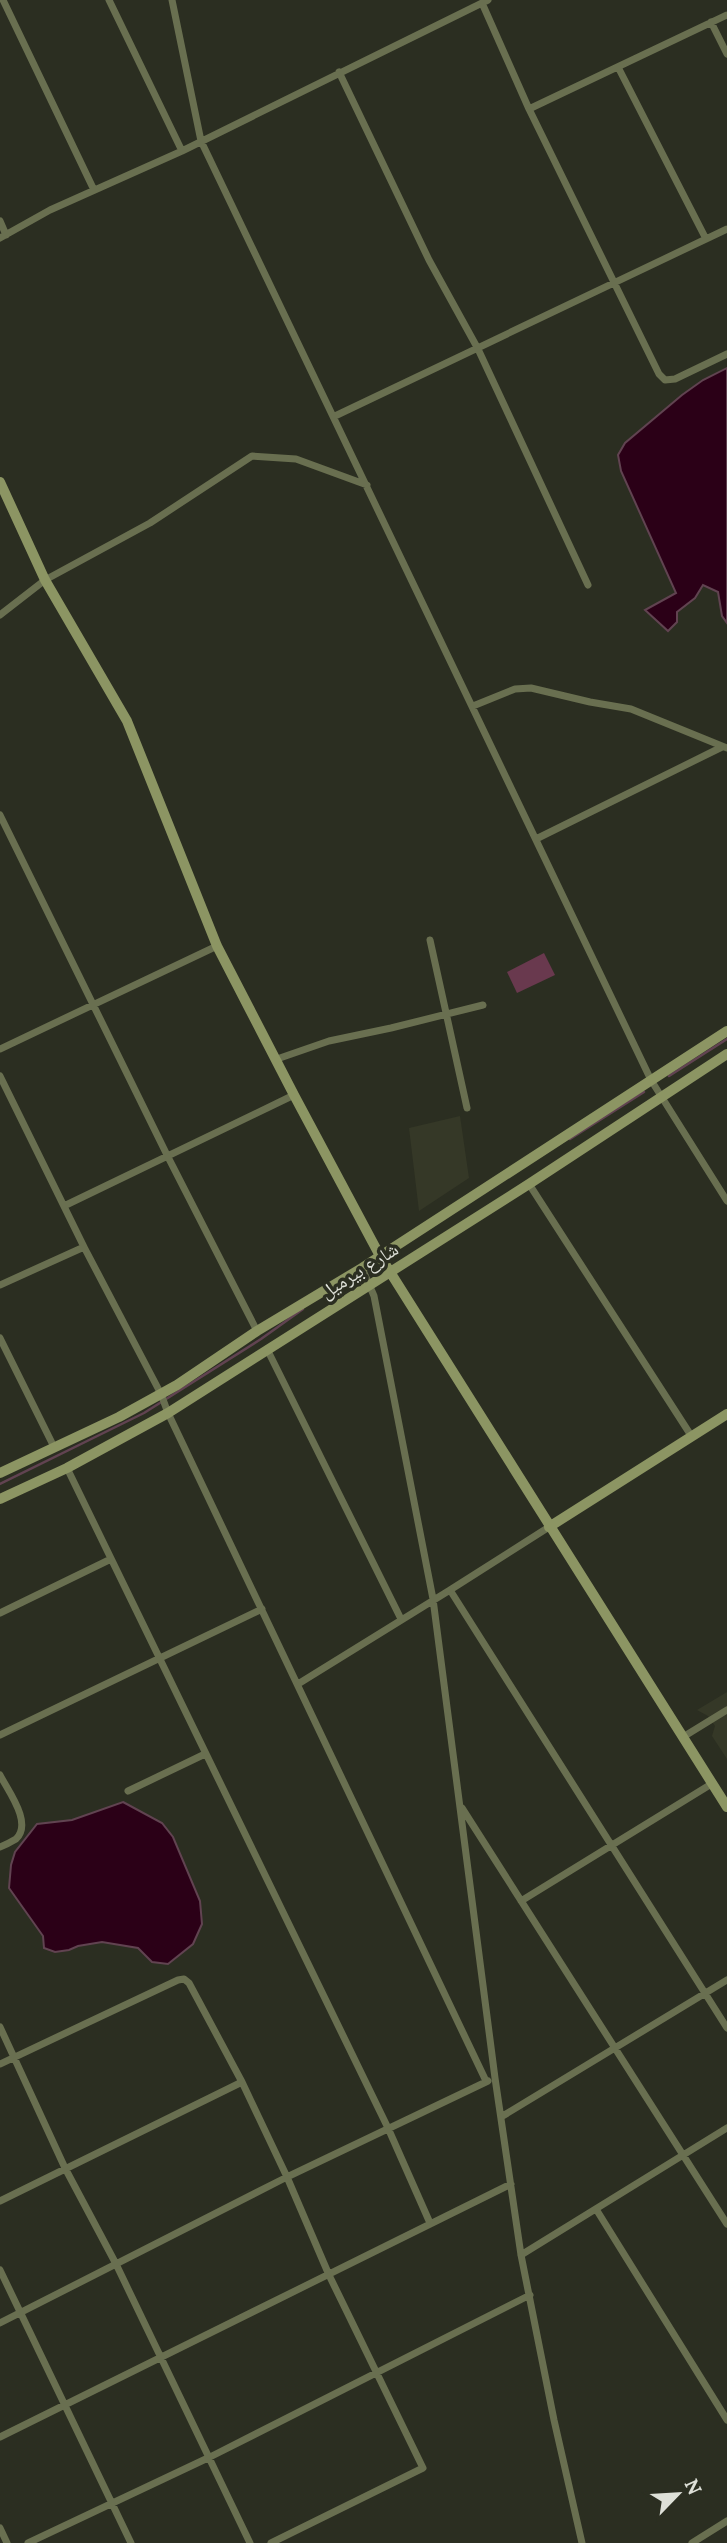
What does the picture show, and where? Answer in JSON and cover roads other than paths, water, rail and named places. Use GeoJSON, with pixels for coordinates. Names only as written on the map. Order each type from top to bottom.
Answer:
{"type":"FeatureCollection","features":[{"type":"Feature","properties":{"kind":"street"},"geometry":{"type":"LineString","coordinates":[[109,0],[182,151]]}},
{"type":"Feature","properties":{"kind":"street"},"geometry":{"type":"LineString","coordinates":[[172,0],[201,141],[656,1089],[727,1201]]}},
{"type":"Feature","properties":{"kind":"street"},"geometry":{"type":"LineString","coordinates":[[0,222],[3,236],[50,210],[182,151],[485,1],[529,109],[659,374],[665,380],[676,379],[727,354]]}},
{"type":"Feature","properties":{"kind":"street"},"geometry":{"type":"LineString","coordinates":[[4,2],[94,190]]}},
{"type":"Feature","properties":{"kind":"street"},"geometry":{"type":"LineString","coordinates":[[529,109],[727,15]]}},
{"type":"Feature","properties":{"kind":"street"},"geometry":{"type":"LineString","coordinates":[[711,22],[727,54]]}},
{"type":"Feature","properties":{"kind":"street"},"geometry":{"type":"LineString","coordinates":[[618,67],[706,239]]}},
{"type":"Feature","properties":{"kind":"street"},"geometry":{"type":"LineString","coordinates":[[339,72],[429,260],[478,349],[588,584]]}},
{"type":"Feature","properties":{"kind":"street"},"geometry":{"type":"LineString","coordinates":[[335,416],[727,229]]}},
{"type":"Feature","properties":{"kind":"street"},"geometry":{"type":"LineString","coordinates":[[0,615],[45,580],[150,523],[252,456],[296,458],[367,485]]}},
{"type":"Feature","properties":{"kind":"street"},"geometry":{"type":"LineString","coordinates":[[0,482],[45,580],[127,721],[217,946],[380,1256],[727,1807]]}},
{"type":"Feature","properties":{"kind":"street"},"geometry":{"type":"LineString","coordinates":[[472,706],[515,689],[531,688],[631,709],[725,748]]}},
{"type":"Feature","properties":{"kind":"street"},"geometry":{"type":"LineString","coordinates":[[536,839],[725,748]]}},
{"type":"Feature","properties":{"kind":"street"},"geometry":{"type":"LineString","coordinates":[[0,815],[257,1331]]}},
{"type":"Feature","properties":{"kind":"street"},"geometry":{"type":"LineString","coordinates":[[430,940],[467,1108]]}},
{"type":"Feature","properties":{"kind":"street"},"geometry":{"type":"LineString","coordinates":[[0,1049],[217,946]]}},
{"type":"Feature","properties":{"kind":"street"},"geometry":{"type":"LineString","coordinates":[[277,1059],[329,1041],[483,1005]]}},
{"type":"Feature","properties":{"kind":"street","name":"شارع بيرميل"},"geometry":{"type":"LineString","coordinates":[[0,1499],[67,1468],[168,1413],[529,1184],[656,1089],[727,1031]]}},
{"type":"Feature","properties":{"kind":"street","name":"شارع بيرميل"},"geometry":{"type":"LineString","coordinates":[[0,1473],[119,1417],[161,1394],[257,1331],[656,1089],[726,1056]]}},
{"type":"Feature","properties":{"kind":"street"},"geometry":{"type":"LineString","coordinates":[[0,1076],[84,1247],[161,1394],[486,2081]]}},
{"type":"Feature","properties":{"kind":"street"},"geometry":{"type":"LineString","coordinates":[[64,1206],[294,1096]]}},
{"type":"Feature","properties":{"kind":"street"},"geometry":{"type":"LineString","coordinates":[[529,1184],[692,1437]]}},
{"type":"Feature","properties":{"kind":"street"},"geometry":{"type":"LineString","coordinates":[[0,1285],[84,1247]]}},
{"type":"Feature","properties":{"kind":"street"},"geometry":{"type":"LineString","coordinates":[[362,1268],[370,1283],[433,1599],[510,2185],[554,2420],[582,2543]]}},
{"type":"Feature","properties":{"kind":"street"},"geometry":{"type":"LineString","coordinates":[[0,1338],[54,1447]]}},
{"type":"Feature","properties":{"kind":"street"},"geometry":{"type":"LineString","coordinates":[[267,1349],[401,1619]]}},
{"type":"Feature","properties":{"kind":"street"},"geometry":{"type":"LineString","coordinates":[[298,1685],[727,1415]]}},
{"type":"Feature","properties":{"kind":"street"},"geometry":{"type":"LineString","coordinates":[[67,1468],[388,2128],[430,2223]]}},
{"type":"Feature","properties":{"kind":"street"},"geometry":{"type":"LineString","coordinates":[[0,1613],[111,1559]]}},
{"type":"Feature","properties":{"kind":"street"},"geometry":{"type":"LineString","coordinates":[[450,1590],[727,2028]]}},
{"type":"Feature","properties":{"kind":"street"},"geometry":{"type":"LineString","coordinates":[[0,1735],[262,1609]]}},
{"type":"Feature","properties":{"kind":"street"},"geometry":{"type":"LineString","coordinates":[[683,1737],[727,1710]]}},
{"type":"Feature","properties":{"kind":"street"},"geometry":{"type":"LineString","coordinates":[[128,1791],[205,1754]]}},
{"type":"Feature","properties":{"kind":"street"},"geometry":{"type":"LineString","coordinates":[[0,1775],[21,1816],[23,1827],[18,1838],[0,1847]]}},
{"type":"Feature","properties":{"kind":"street"},"geometry":{"type":"LineString","coordinates":[[521,1901],[713,1783]]}},
{"type":"Feature","properties":{"kind":"street"},"geometry":{"type":"LineString","coordinates":[[460,1804],[727,2224]]}},
{"type":"Feature","properties":{"kind":"street"},"geometry":{"type":"LineString","coordinates":[[0,2064],[178,1980],[184,1979],[189,1983],[242,2082],[329,2275],[423,2468],[271,2543]]}},
{"type":"Feature","properties":{"kind":"street"},"geometry":{"type":"LineString","coordinates":[[501,2117],[727,1980]]}},
{"type":"Feature","properties":{"kind":"street"},"geometry":{"type":"LineString","coordinates":[[0,2027],[65,2168],[116,2264],[250,2543]]}},
{"type":"Feature","properties":{"kind":"street"},"geometry":{"type":"LineString","coordinates":[[0,2323],[287,2177],[495,2078]]}},
{"type":"Feature","properties":{"kind":"street"},"geometry":{"type":"LineString","coordinates":[[0,2201],[242,2082]]}},
{"type":"Feature","properties":{"kind":"street"},"geometry":{"type":"LineString","coordinates":[[522,2256],[727,2129]]}},
{"type":"Feature","properties":{"kind":"street"},"geometry":{"type":"LineString","coordinates":[[0,2437],[510,2185]]}},
{"type":"Feature","properties":{"kind":"street"},"geometry":{"type":"LineString","coordinates":[[596,2209],[727,2420]]}},
{"type":"Feature","properties":{"kind":"street"},"geometry":{"type":"LineString","coordinates":[[0,2270],[131,2543]]}},
{"type":"Feature","properties":{"kind":"street"},"geometry":{"type":"LineString","coordinates":[[28,2543],[210,2457],[530,2295]]}},
{"type":"Feature","properties":{"kind":"street"},"geometry":{"type":"LineString","coordinates":[[692,2543],[727,2521]]}},
{"type":"Feature","properties":{"kind":"street"},"geometry":{"type":"LineString","coordinates":[[0,2528],[7,2543]]}},
{"type":"Feature","properties":{"kind":"waterway"},"geometry":{"type":"LineString","coordinates":[[669,1076],[727,1039]]}},
{"type":"Feature","properties":{"kind":"waterway"},"geometry":{"type":"LineString","coordinates":[[570,1139],[644,1092]]}},
{"type":"Feature","properties":{"kind":"waterway"},"geometry":{"type":"LineString","coordinates":[[0,1484],[144,1413],[261,1339],[303,1309]]}}]}
